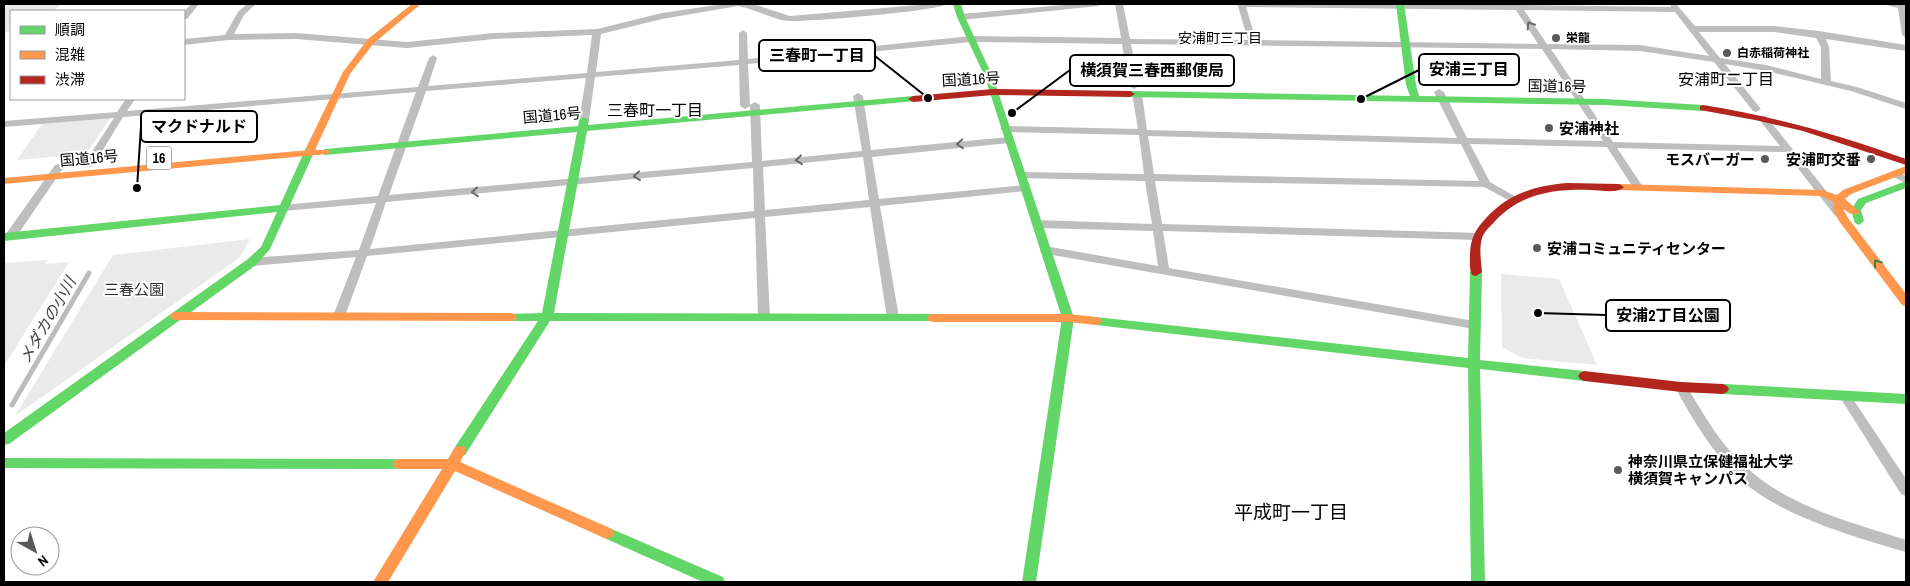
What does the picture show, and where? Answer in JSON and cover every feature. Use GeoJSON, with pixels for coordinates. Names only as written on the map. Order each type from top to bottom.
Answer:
{"type":"FeatureCollection","features":[{"type":"Feature","properties":{"kind":"main road"},"geometry":{"type":"LineString","coordinates":[[4,440],[252,262],[265,249],[282,208],[346,74],[371,42],[417,4]]}},
{"type":"Feature","properties":{"kind":"main road"},"geometry":{"type":"LineString","coordinates":[[957,4],[992,88],[1068,318],[1030,582]]}},
{"type":"Feature","properties":{"kind":"main road"},"geometry":{"type":"LineString","coordinates":[[1400,5],[1414,95]]}},
{"type":"Feature","properties":{"kind":"main road","name":"国道16号"},"geometry":{"type":"LineString","coordinates":[[4,172],[312,148],[992,88],[1578,98],[1681,105],[1760,114],[1819,125],[1906,152]]}},
{"type":"Feature","properties":{"kind":"main road","name":"国道16号"},"geometry":{"type":"LineString","coordinates":[[1760,114],[1906,162]]}},
{"type":"Feature","properties":{"kind":"main road"},"geometry":{"type":"LineString","coordinates":[[380,582],[452,464],[546,317],[583,124]]}},
{"type":"Feature","properties":{"kind":"main road","name":"国道16号"},"geometry":{"type":"LineString","coordinates":[[4,181],[312,148]]}},
{"type":"Feature","properties":{"kind":"main road"},"geometry":{"type":"LineString","coordinates":[[1906,169],[1848,192],[1839,200],[1838,208],[1843,219],[1906,302]]}},
{"type":"Feature","properties":{"kind":"main road"},"geometry":{"type":"LineString","coordinates":[[1906,184],[1862,201],[1856,206],[1855,212],[1859,222],[1906,283]]}},
{"type":"Feature","properties":{"kind":"main road"},"geometry":{"type":"LineString","coordinates":[[1478,582],[1474,325],[1478,236],[1493,216],[1512,200],[1540,188],[1581,186],[1822,193],[1839,200],[1855,212]]}},
{"type":"Feature","properties":{"kind":"main road"},"geometry":{"type":"LineString","coordinates":[[1839,200],[1880,194]]}},
{"type":"Feature","properties":{"kind":"main road"},"geometry":{"type":"LineString","coordinates":[[7,237],[282,208]]}},
{"type":"Feature","properties":{"kind":"main road"},"geometry":{"type":"LineString","coordinates":[[176,316],[1068,318],[1681,387],[1906,399]]}},
{"type":"Feature","properties":{"kind":"main road"},"geometry":{"type":"LineString","coordinates":[[4,463],[452,464],[718,582]]}},
{"type":"Feature","properties":{"kind":"street"},"geometry":{"type":"LineString","coordinates":[[185,16],[195,4]]}},
{"type":"Feature","properties":{"kind":"street"},"geometry":{"type":"LineString","coordinates":[[228,37],[241,14],[252,4]]}},
{"type":"Feature","properties":{"kind":"street"},"geometry":{"type":"LineString","coordinates":[[185,42],[228,37],[304,36],[407,44],[494,36],[597,32],[662,16],[738,4],[752,6],[789,19],[920,8],[943,4]]}},
{"type":"Feature","properties":{"kind":"street"},"geometry":{"type":"LineString","coordinates":[[961,16],[1098,4]]}},
{"type":"Feature","properties":{"kind":"street"},"geometry":{"type":"LineString","coordinates":[[1119,4],[1143,131],[1164,271]]}},
{"type":"Feature","properties":{"kind":"street"},"geometry":{"type":"LineString","coordinates":[[1253,43],[1240,4],[1674,7],[1843,219]]}},
{"type":"Feature","properties":{"kind":"street"},"geometry":{"type":"LineString","coordinates":[[1886,4],[1901,5],[1906,35]]}},
{"type":"Feature","properties":{"kind":"street"},"geometry":{"type":"LineString","coordinates":[[1517,6],[1638,188]]}},
{"type":"Feature","properties":{"kind":"street"},"geometry":{"type":"LineString","coordinates":[[1693,29],[1774,29],[1906,48]]}},
{"type":"Feature","properties":{"kind":"street"},"geometry":{"type":"LineString","coordinates":[[583,124],[597,32]]}},
{"type":"Feature","properties":{"kind":"street"},"geometry":{"type":"LineString","coordinates":[[743,33],[757,165],[764,317]]}},
{"type":"Feature","properties":{"kind":"street"},"geometry":{"type":"LineString","coordinates":[[1819,34],[1825,47],[1826,81]]}},
{"type":"Feature","properties":{"kind":"street"},"geometry":{"type":"LineString","coordinates":[[4,124],[745,62],[970,39],[1640,48],[1718,60],[1826,81],[1906,106]]}},
{"type":"Feature","properties":{"kind":"street"},"geometry":{"type":"LineString","coordinates":[[340,316],[433,58]]}},
{"type":"Feature","properties":{"kind":"street"},"geometry":{"type":"LineString","coordinates":[[1441,96],[1486,184]]}},
{"type":"Feature","properties":{"kind":"street"},"geometry":{"type":"LineString","coordinates":[[89,164],[129,100]]}},
{"type":"Feature","properties":{"kind":"street"},"geometry":{"type":"LineString","coordinates":[[858,100],[893,318]]}},
{"type":"Feature","properties":{"kind":"street"},"geometry":{"type":"LineString","coordinates":[[282,208],[382,201],[757,165],[867,153],[1007,134],[1143,131],[1787,149]]}},
{"type":"Feature","properties":{"kind":"street"},"geometry":{"type":"LineString","coordinates":[[7,237],[59,167]]}},
{"type":"Feature","properties":{"kind":"street"},"geometry":{"type":"LineString","coordinates":[[1895,174],[1906,180]]}},
{"type":"Feature","properties":{"kind":"street"},"geometry":{"type":"LineString","coordinates":[[1020,175],[1486,184],[1512,200]]}},
{"type":"Feature","properties":{"kind":"street"},"geometry":{"type":"LineString","coordinates":[[252,262],[562,234],[1025,188]]}},
{"type":"Feature","properties":{"kind":"street"},"geometry":{"type":"LineString","coordinates":[[1037,224],[1315,230],[1478,236]]}},
{"type":"Feature","properties":{"kind":"street"},"geometry":{"type":"LineString","coordinates":[[1045,250],[1474,325]]}},
{"type":"Feature","properties":{"kind":"street"},"geometry":{"type":"LineString","coordinates":[[1681,387],[1727,457],[1750,479],[1805,512],[1906,546]]}},
{"type":"Feature","properties":{"kind":"street"},"geometry":{"type":"LineString","coordinates":[[1845,396],[1906,490]]}},
{"type":"Feature","properties":{"kind":"green space"},"geometry":{"type":"Polygon","coordinates":[[[4,4],[61,4],[55,10],[10,10],[10,31],[4,33],[4,4]]]}},
{"type":"Feature","properties":{"kind":"green space"},"geometry":{"type":"Polygon","coordinates":[[[110,118],[86,154],[17,160],[42,124],[110,118]]]}},
{"type":"Feature","properties":{"kind":"green space","name":"三春公園"},"geometry":{"type":"Polygon","coordinates":[[[250,239],[239,258],[15,416],[113,255],[250,239]]]}},
{"type":"Feature","properties":{"kind":"green space","name":"三春公園"},"geometry":{"type":"Polygon","coordinates":[[[47,260],[45,264],[69,262],[4,366],[4,263],[47,260]]]}},
{"type":"Feature","properties":{"kind":"green space"},"geometry":{"type":"Polygon","coordinates":[[[1501,274],[1559,279],[1597,365],[1522,358],[1502,347],[1501,274]]]}},
{"type":"Feature","properties":{"kind":"waterway","name":"メダカの小川"},"geometry":{"type":"LineString","coordinates":[[12,405],[89,273]]}},
{"type":"Feature","properties":{"kind":"traffic: fast"},"geometry":{"type":"LineString","coordinates":[[957,4],[961,17],[989,77],[1068,318],[1029,582]]}},
{"type":"Feature","properties":{"kind":"traffic: fast"},"geometry":{"type":"LineString","coordinates":[[1400,4],[1411,85],[1415,98]]}},
{"type":"Feature","properties":{"kind":"traffic: fast"},"geometry":{"type":"LineString","coordinates":[[1130,94],[1605,102],[1703,108]]}},
{"type":"Feature","properties":{"kind":"traffic: fast"},"geometry":{"type":"LineString","coordinates":[[325,152],[913,99]]}},
{"type":"Feature","properties":{"kind":"traffic: fast"},"geometry":{"type":"LineString","coordinates":[[460,451],[547,317],[584,120]]}},
{"type":"Feature","properties":{"kind":"traffic: fast"},"geometry":{"type":"LineString","coordinates":[[4,440],[252,262],[265,249],[311,148]]}},
{"type":"Feature","properties":{"kind":"traffic: fast"},"geometry":{"type":"LineString","coordinates":[[1859,221],[1856,210],[1862,201],[1906,184]]}},
{"type":"Feature","properties":{"kind":"traffic: fast"},"geometry":{"type":"LineString","coordinates":[[4,237],[283,208]]}},
{"type":"Feature","properties":{"kind":"traffic: fast"},"geometry":{"type":"LineString","coordinates":[[1476,272],[1474,365],[1478,582]]}},
{"type":"Feature","properties":{"kind":"traffic: fast"},"geometry":{"type":"LineString","coordinates":[[511,317],[933,318]]}},
{"type":"Feature","properties":{"kind":"traffic: fast"},"geometry":{"type":"LineString","coordinates":[[1096,321],[1584,376]]}},
{"type":"Feature","properties":{"kind":"traffic: fast"},"geometry":{"type":"LineString","coordinates":[[1723,389],[1906,399]]}},
{"type":"Feature","properties":{"kind":"traffic: fast"},"geometry":{"type":"LineString","coordinates":[[4,463],[400,464]]}},
{"type":"Feature","properties":{"kind":"traffic: fast"},"geometry":{"type":"LineString","coordinates":[[607,533],[718,582]]}},
{"type":"Feature","properties":{"kind":"traffic: slow"},"geometry":{"type":"LineString","coordinates":[[311,148],[346,74],[371,41],[417,4]]}},
{"type":"Feature","properties":{"kind":"traffic: slow"},"geometry":{"type":"LineString","coordinates":[[4,181],[325,152]]}},
{"type":"Feature","properties":{"kind":"traffic: slow"},"geometry":{"type":"LineString","coordinates":[[1906,169],[1847,192],[1839,199],[1838,209],[1843,219],[1906,302]]}},
{"type":"Feature","properties":{"kind":"traffic: slow"},"geometry":{"type":"LineString","coordinates":[[1619,187],[1822,193],[1839,200],[1855,212]]}},
{"type":"Feature","properties":{"kind":"traffic: slow"},"geometry":{"type":"LineString","coordinates":[[176,316],[511,317]]}},
{"type":"Feature","properties":{"kind":"traffic: slow"},"geometry":{"type":"LineString","coordinates":[[933,318],[1068,318],[1096,321]]}},
{"type":"Feature","properties":{"kind":"traffic: slow"},"geometry":{"type":"LineString","coordinates":[[380,582],[460,451]]}},
{"type":"Feature","properties":{"kind":"traffic: slow"},"geometry":{"type":"LineString","coordinates":[[400,464],[452,464],[607,533]]}},
{"type":"Feature","properties":{"kind":"traffic: jam"},"geometry":{"type":"LineString","coordinates":[[913,99],[993,92],[1130,94]]}},
{"type":"Feature","properties":{"kind":"traffic: jam"},"geometry":{"type":"LineString","coordinates":[[1703,108],[1755,117],[1806,129],[1906,162]]}},
{"type":"Feature","properties":{"kind":"traffic: jam"},"geometry":{"type":"LineString","coordinates":[[1476,272],[1478,235],[1504,206],[1518,197],[1533,191],[1567,186],[1619,187]]}},
{"type":"Feature","properties":{"kind":"traffic: jam"},"geometry":{"type":"LineString","coordinates":[[1584,376],[1681,387],[1723,389]]}},
{"type":"Feature","properties":{"kind":"place","name":"栄龍"},"geometry":{"type":"Point","coordinates":[1556,38]}},
{"type":"Feature","properties":{"kind":"place","name":"白赤稲荷神社"},"geometry":{"type":"Point","coordinates":[1727,53]}},
{"type":"Feature","properties":{"kind":"place","name":"三春町一丁目"},"geometry":{"type":"Point","coordinates":[928,98]}},
{"type":"Feature","properties":{"kind":"place","name":"安浦三丁目"},"geometry":{"type":"Point","coordinates":[1361,99]}},
{"type":"Feature","properties":{"kind":"place","name":"横須賀三春西郵便局"},"geometry":{"type":"Point","coordinates":[1012,113]}},
{"type":"Feature","properties":{"kind":"place","name":"安浦神社"},"geometry":{"type":"Point","coordinates":[1549,128]}},
{"type":"Feature","properties":{"kind":"place","name":"モスバーガー"},"geometry":{"type":"Point","coordinates":[1765,159]}},
{"type":"Feature","properties":{"kind":"place","name":"安浦町交番"},"geometry":{"type":"Point","coordinates":[1871,159]}},
{"type":"Feature","properties":{"kind":"place","name":"マクドナルド"},"geometry":{"type":"Point","coordinates":[137,188]}},
{"type":"Feature","properties":{"kind":"place","name":"安浦コミュニティセンター"},"geometry":{"type":"Point","coordinates":[1537,248]}},
{"type":"Feature","properties":{"kind":"place","name":"安浦2丁目公園"},"geometry":{"type":"Point","coordinates":[1538,313]}},
{"type":"Feature","properties":{"kind":"place","name":"神奈川県立保健福祉大学 横須賀キャンパス"},"geometry":{"type":"Point","coordinates":[1618,470]}},
{"type":"Feature","properties":{"kind":"district","name":"安浦町三丁目"},"geometry":{"type":"Point","coordinates":[1220,38]}},
{"type":"Feature","properties":{"kind":"district","name":"安浦町二丁目"},"geometry":{"type":"Point","coordinates":[1726,79]}},
{"type":"Feature","properties":{"kind":"district","name":"三春町一丁目"},"geometry":{"type":"Point","coordinates":[655,110]}},
{"type":"Feature","properties":{"kind":"district","name":"平成町一丁目"},"geometry":{"type":"Point","coordinates":[1291,512]}}]}
